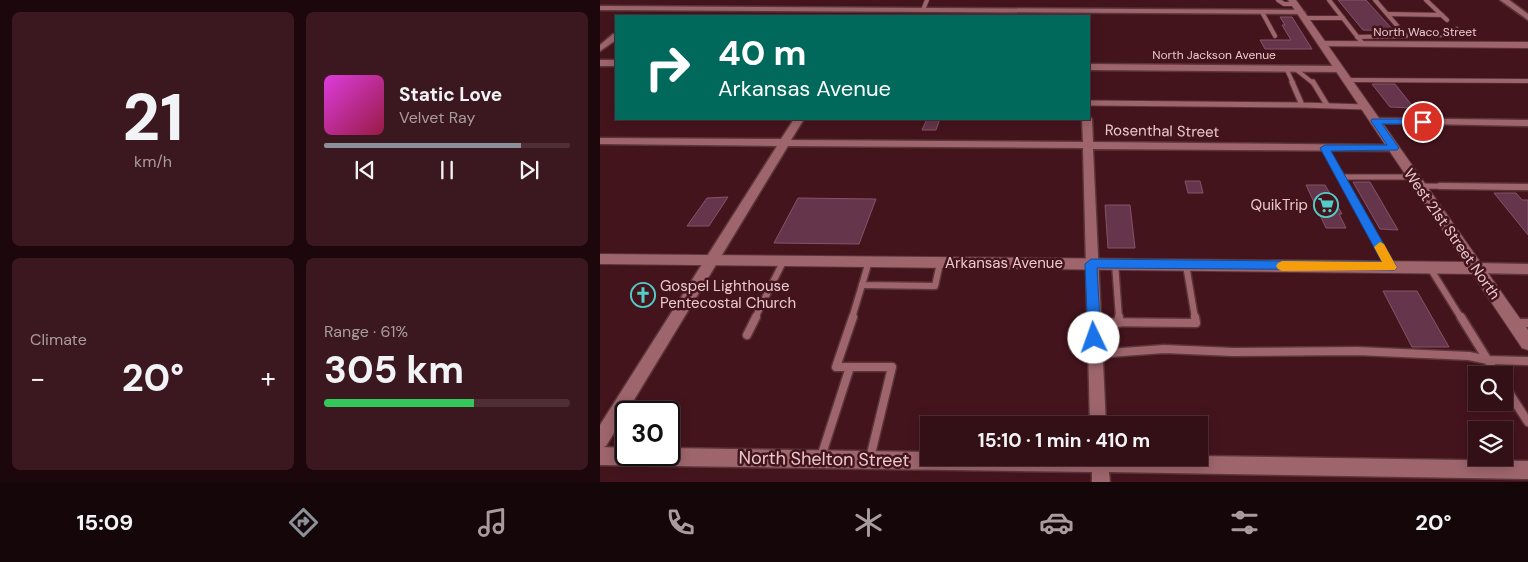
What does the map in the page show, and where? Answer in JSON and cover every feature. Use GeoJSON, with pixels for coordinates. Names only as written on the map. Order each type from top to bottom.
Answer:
{"type":"FeatureCollection","features":[{"type":"Feature","properties":{"kind":"street"},"geometry":{"type":"LineString","coordinates":[[643,15],[662,0]]}},
{"type":"Feature","properties":{"kind":"street"},"geometry":{"type":"LineString","coordinates":[[864,13],[872,0]]}},
{"type":"Feature","properties":{"kind":"street"},"geometry":{"type":"LineString","coordinates":[[1083,0],[1083,14]]}},
{"type":"Feature","properties":{"kind":"street"},"geometry":{"type":"LineString","coordinates":[[1504,0],[1528,17]]}},
{"type":"Feature","properties":{"kind":"street","name":"West 21st Street North"},"geometry":{"type":"LineString","coordinates":[[1294,2],[1476,268],[1521,323],[1528,343]]}},
{"type":"Feature","properties":{"kind":"street"},"geometry":{"type":"LineString","coordinates":[[600,8],[864,13],[923,10],[1083,14],[1262,12],[1303,15]]}},
{"type":"Feature","properties":{"kind":"street"},"geometry":{"type":"LineString","coordinates":[[600,49],[615,37]]}},
{"type":"Feature","properties":{"kind":"street","name":"North Waco Street"},"geometry":{"type":"LineString","coordinates":[[1322,44],[1360,40],[1442,45],[1528,45]]}},
{"type":"Feature","properties":{"kind":"street"},"geometry":{"type":"LineString","coordinates":[[600,63],[615,63]]}},
{"type":"Feature","properties":{"kind":"street","name":"North Jackson Avenue"},"geometry":{"type":"LineString","coordinates":[[1090,67],[1339,69]]}},
{"type":"Feature","properties":{"kind":"street"},"geometry":{"type":"LineString","coordinates":[[600,440],[798,120]]}},
{"type":"Feature","properties":{"kind":"street"},"geometry":{"type":"LineString","coordinates":[[1086,120],[1098,416]]}},
{"type":"Feature","properties":{"kind":"street"},"geometry":{"type":"LineString","coordinates":[[1376,121],[1528,123]]}},
{"type":"Feature","properties":{"kind":"street","name":"Rosenthal Street"},"geometry":{"type":"LineString","coordinates":[[600,141],[1394,148]]}},
{"type":"Feature","properties":{"kind":"street","name":"Arkansas Avenue"},"geometry":{"type":"LineString","coordinates":[[600,258],[1528,269]]}},
{"type":"Feature","properties":{"kind":"street","name":"North Shelton Street"},"geometry":{"type":"LineString","coordinates":[[600,456],[920,460]]}},
{"type":"Feature","properties":{"kind":"street","name":"North Shelton Street"},"geometry":{"type":"LineString","coordinates":[[1208,463],[1528,470]]}},
{"type":"Feature","properties":{"kind":"street"},"geometry":{"type":"LineString","coordinates":[[1100,466],[1101,482]]}},
{"type":"Feature","properties":{"kind":"lane"},"geometry":{"type":"LineString","coordinates":[[923,10],[927,0]]}},
{"type":"Feature","properties":{"kind":"lane"},"geometry":{"type":"LineString","coordinates":[[1278,0],[1284,4],[1294,2]]}},
{"type":"Feature","properties":{"kind":"lane"},"geometry":{"type":"LineString","coordinates":[[1329,0],[1360,40],[1406,36],[1374,0]]}},
{"type":"Feature","properties":{"kind":"lane"},"geometry":{"type":"LineString","coordinates":[[1426,0],[1447,20]]}},
{"type":"Feature","properties":{"kind":"lane"},"geometry":{"type":"LineString","coordinates":[[1262,12],[1275,36]]}},
{"type":"Feature","properties":{"kind":"lane"},"geometry":{"type":"LineString","coordinates":[[1388,14],[1442,15]]}},
{"type":"Feature","properties":{"kind":"lane"},"geometry":{"type":"LineString","coordinates":[[1303,15],[1343,18]]}},
{"type":"Feature","properties":{"kind":"lane"},"geometry":{"type":"LineString","coordinates":[[1412,35],[1463,35],[1456,29]]}},
{"type":"Feature","properties":{"kind":"lane"},"geometry":{"type":"LineString","coordinates":[[1432,35],[1442,45]]}},
{"type":"Feature","properties":{"kind":"lane"},"geometry":{"type":"LineString","coordinates":[[1290,68],[1312,81],[1327,105]]}},
{"type":"Feature","properties":{"kind":"lane"},"geometry":{"type":"LineString","coordinates":[[1290,68],[1302,105]]}},
{"type":"Feature","properties":{"kind":"lane"},"geometry":{"type":"LineString","coordinates":[[1347,80],[1528,81]]}},
{"type":"Feature","properties":{"kind":"lane"},"geometry":{"type":"LineString","coordinates":[[1090,103],[1366,107]]}},
{"type":"Feature","properties":{"kind":"lane"},"geometry":{"type":"LineString","coordinates":[[1325,148],[1391,267]]}},
{"type":"Feature","properties":{"kind":"lane"},"geometry":{"type":"LineString","coordinates":[[1341,177],[1528,187]]}},
{"type":"Feature","properties":{"kind":"lane"},"geometry":{"type":"LineString","coordinates":[[747,336],[784,260]]}},
{"type":"Feature","properties":{"kind":"lane"},"geometry":{"type":"LineString","coordinates":[[869,261],[860,295],[836,367],[892,368],[870,460]]}},
{"type":"Feature","properties":{"kind":"lane"},"geometry":{"type":"LineString","coordinates":[[862,285],[935,286],[940,263]]}},
{"type":"Feature","properties":{"kind":"lane"},"geometry":{"type":"LineString","coordinates":[[1115,264],[1119,323]]}},
{"type":"Feature","properties":{"kind":"lane"},"geometry":{"type":"LineString","coordinates":[[1094,322],[1196,323],[1186,265]]}},
{"type":"Feature","properties":{"kind":"lane"},"geometry":{"type":"LineString","coordinates":[[1430,268],[1492,366]]}},
{"type":"Feature","properties":{"kind":"lane"},"geometry":{"type":"LineString","coordinates":[[1095,354],[1164,348],[1243,352],[1357,351],[1469,356],[1488,360],[1528,362]]}},
{"type":"Feature","properties":{"kind":"lane"},"geometry":{"type":"LineString","coordinates":[[820,459],[850,367]]}},
{"type":"Feature","properties":{"kind":"lane"},"geometry":{"type":"LineString","coordinates":[[1513,399],[1528,422]]}},
{"type":"Feature","properties":{"kind":"building"},"geometry":{"type":"Polygon","coordinates":[[[1338,0],[1366,0],[1394,31],[1363,30],[1338,0]]]}},
{"type":"Feature","properties":{"kind":"building"},"geometry":{"type":"Polygon","coordinates":[[[1280,17],[1292,17],[1312,49],[1265,49],[1260,40],[1291,40],[1282,25],[1285,25],[1280,17]]]}},
{"type":"Feature","properties":{"kind":"building"},"geometry":{"type":"Polygon","coordinates":[[[1372,84],[1395,84],[1414,108],[1390,107],[1372,84]]]}},
{"type":"Feature","properties":{"kind":"building"},"geometry":{"type":"Polygon","coordinates":[[[927,120],[940,120],[936,130],[922,130],[927,120]]]}},
{"type":"Feature","properties":{"kind":"building"},"geometry":{"type":"Polygon","coordinates":[[[1185,181],[1200,181],[1203,193],[1188,193],[1185,181]]]}},
{"type":"Feature","properties":{"kind":"building"},"geometry":{"type":"Polygon","coordinates":[[[1353,182],[1370,182],[1398,230],[1380,229],[1353,182]]]}},
{"type":"Feature","properties":{"kind":"building","name":"QuikTrip"},"geometry":{"type":"Polygon","coordinates":[[[1306,185],[1325,185],[1342,214],[1339,214],[1346,228],[1326,228],[1306,185]]]}},
{"type":"Feature","properties":{"kind":"building"},"geometry":{"type":"Polygon","coordinates":[[[1494,193],[1516,193],[1522,200],[1528,200],[1528,235],[1494,193]]]}},
{"type":"Feature","properties":{"kind":"building"},"geometry":{"type":"Polygon","coordinates":[[[728,197],[709,226],[687,226],[707,198],[728,197]]]}},
{"type":"Feature","properties":{"kind":"building"},"geometry":{"type":"Polygon","coordinates":[[[798,198],[876,199],[859,244],[774,243],[798,198]]]}},
{"type":"Feature","properties":{"kind":"building"},"geometry":{"type":"Polygon","coordinates":[[[1105,205],[1130,205],[1135,248],[1108,248],[1105,205]]]}},
{"type":"Feature","properties":{"kind":"building"},"geometry":{"type":"Polygon","coordinates":[[[1383,291],[1417,291],[1449,347],[1412,347],[1383,291]]]}},
{"type":"Feature","properties":{"kind":"slow traffic"},"geometry":{"type":"LineString","coordinates":[[1282,266],[1391,267],[1380,247]]}},
{"type":"Feature","properties":{"kind":"place","name":"QuikTrip"},"geometry":{"type":"Point","coordinates":[1326,205]}},
{"type":"Feature","properties":{"kind":"place","name":"Gospel Lighthouse Pentecostal Church"},"geometry":{"type":"Point","coordinates":[643,295]}},
{"type":"Feature","properties":{"kind":"route"},"geometry":{"type":"LineString","coordinates":[[1094,338],[1091,264],[1391,267],[1325,148],[1394,148],[1376,121],[1423,122]]}}]}
